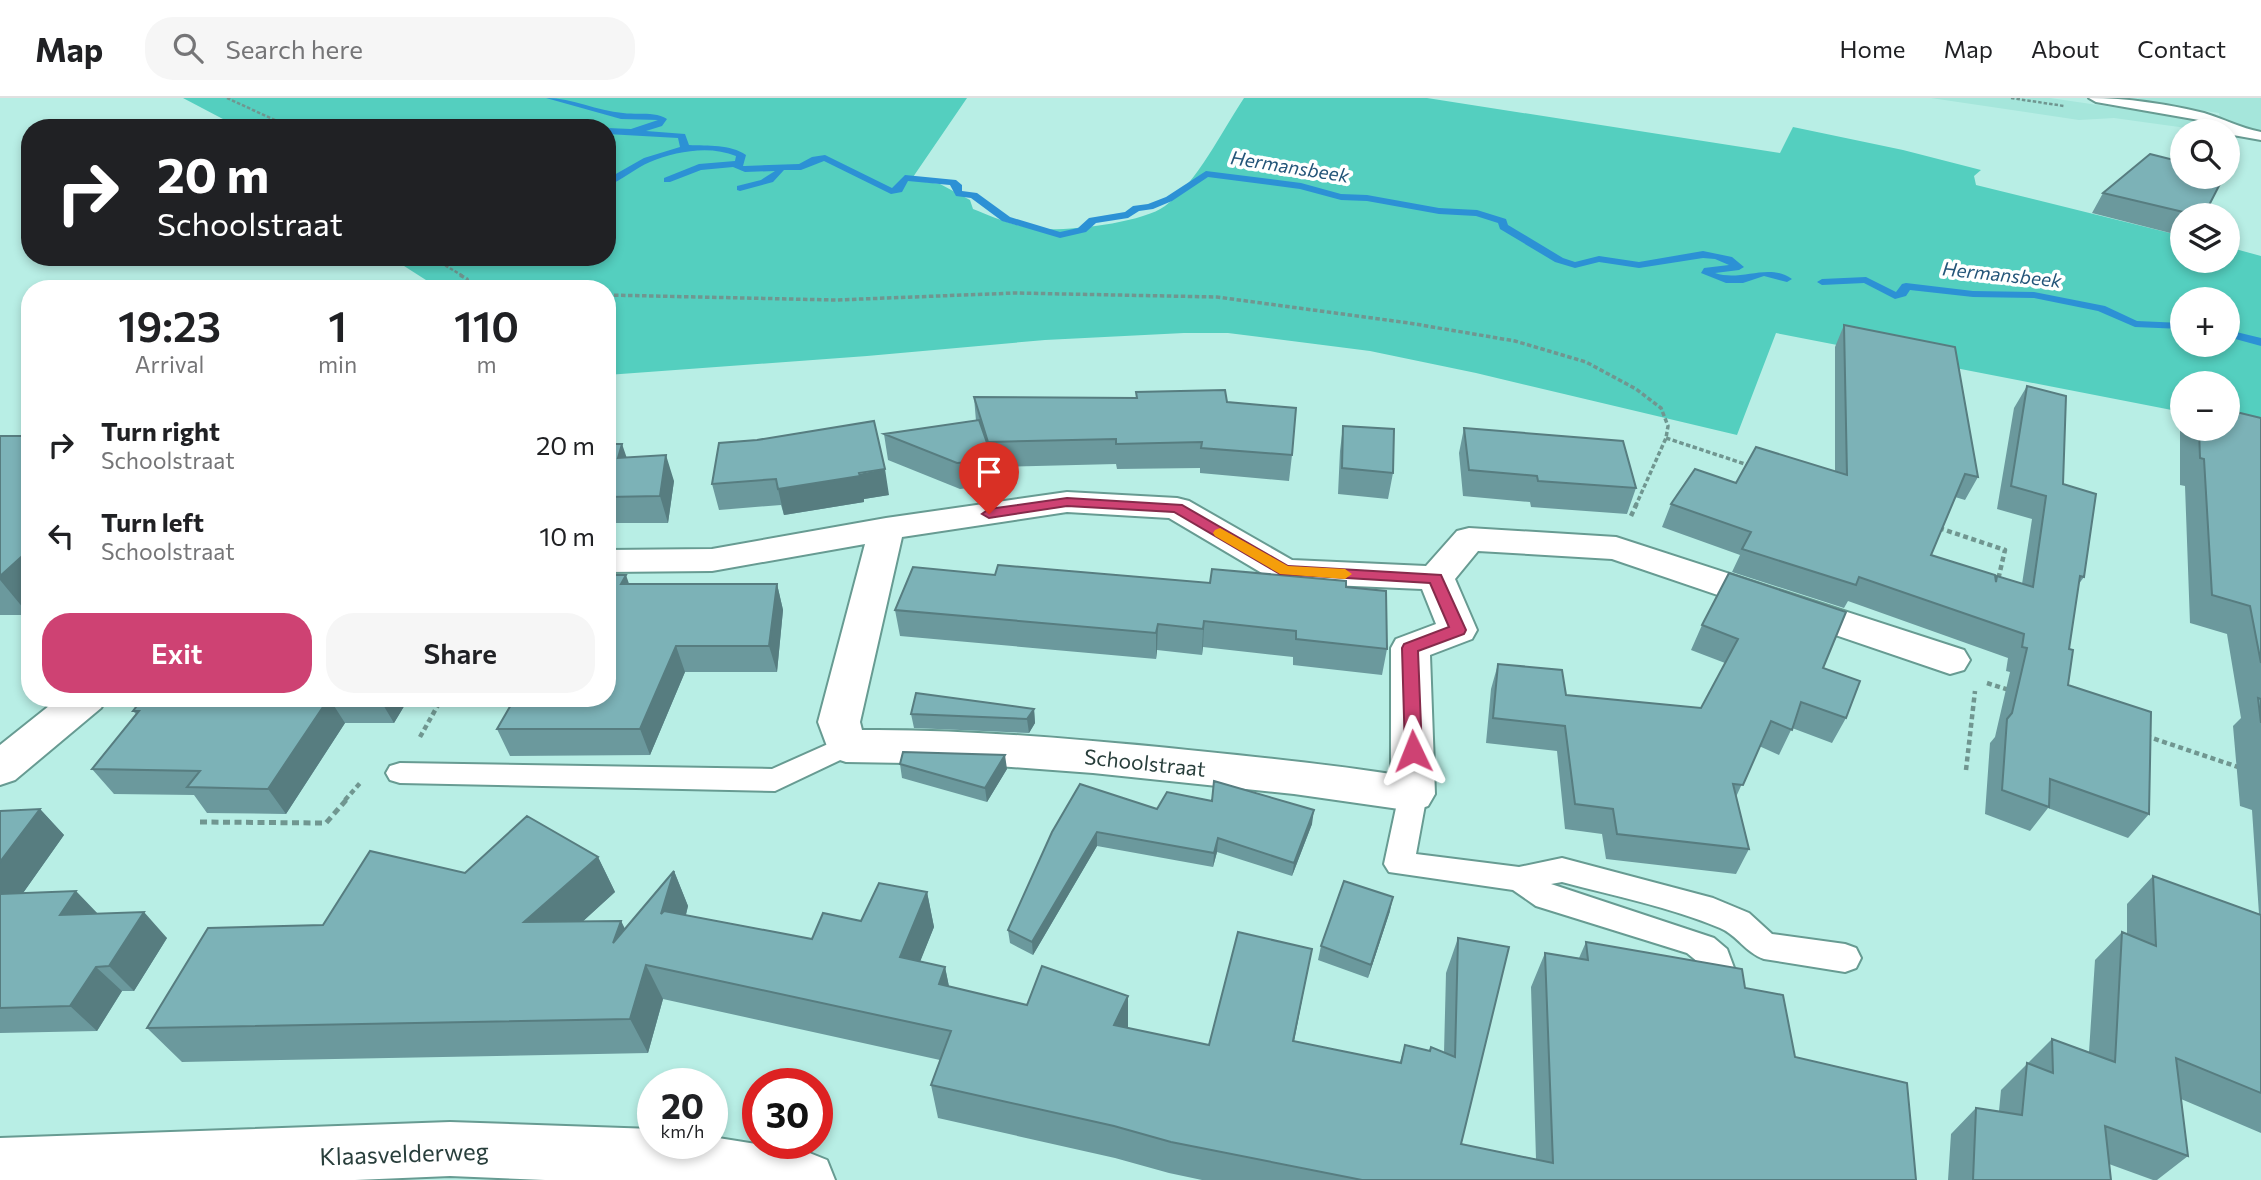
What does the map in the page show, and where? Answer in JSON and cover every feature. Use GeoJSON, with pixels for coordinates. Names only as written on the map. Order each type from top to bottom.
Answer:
{"type":"FeatureCollection","features":[{"type":"Feature","properties":{"kind":"street"},"geometry":{"type":"LineString","coordinates":[[616,561],[712,560],[886,529],[1067,502],[1177,508],[1285,571],[1436,578]]}},
{"type":"Feature","properties":{"kind":"street"},"geometry":{"type":"LineString","coordinates":[[846,746],[839,722],[886,529]]}},
{"type":"Feature","properties":{"kind":"street"},"geometry":{"type":"LineString","coordinates":[[1436,578],[1469,539],[1616,548],[1950,660]]}},
{"type":"Feature","properties":{"kind":"street"},"geometry":{"type":"LineString","coordinates":[[1413,794],[1410,648],[1458,630],[1436,578]]}},
{"type":"Feature","properties":{"kind":"street"},"geometry":{"type":"LineString","coordinates":[[0,769],[76,707]]}},
{"type":"Feature","properties":{"kind":"street","name":"Schoolstraat"},"geometry":{"type":"LineString","coordinates":[[846,746],[916,744],[1104,758],[1343,783],[1413,794]]}},
{"type":"Feature","properties":{"kind":"street","name":"Klaasvelderweg"},"geometry":{"type":"LineString","coordinates":[[0,1166],[450,1149],[663,1157],[807,1180]]}},
{"type":"Feature","properties":{"kind":"lane"},"geometry":{"type":"LineString","coordinates":[[2096,98],[2202,117],[2238,132],[2261,136]]}},
{"type":"Feature","properties":{"kind":"lane"},"geometry":{"type":"LineString","coordinates":[[400,773],[775,780],[846,746]]}},
{"type":"Feature","properties":{"kind":"lane"},"geometry":{"type":"LineString","coordinates":[[1413,794],[1399,864],[1519,879],[1562,870],[1702,907],[1738,922],[1764,946],[1844,958]]}},
{"type":"Feature","properties":{"kind":"lane"},"geometry":{"type":"LineString","coordinates":[[1519,879],[1547,897],[1696,943],[1713,952],[1719,961],[1724,984]]}},
{"type":"Feature","properties":{"kind":"path"},"geometry":{"type":"LineString","coordinates":[[227,98],[272,119]]}},
{"type":"Feature","properties":{"kind":"path"},"geometry":{"type":"LineString","coordinates":[[445,266],[467,280]]}},
{"type":"Feature","properties":{"kind":"path"},"geometry":{"type":"LineString","coordinates":[[616,295],[836,300],[1015,293],[1217,297],[1409,323],[1515,341],[1586,362],[1636,389],[1661,408],[1668,426],[1666,438],[1616,548]]}},
{"type":"Feature","properties":{"kind":"path"},"geometry":{"type":"LineString","coordinates":[[1666,438],[1757,468]]}},
{"type":"Feature","properties":{"kind":"path"},"geometry":{"type":"LineString","coordinates":[[1927,524],[2005,550],[1996,589]]}},
{"type":"Feature","properties":{"kind":"path"},"geometry":{"type":"LineString","coordinates":[[1966,770],[1976,679],[2015,692]]}},
{"type":"Feature","properties":{"kind":"path"},"geometry":{"type":"LineString","coordinates":[[200,822],[326,822],[368,774],[400,773],[437,707]]}},
{"type":"Feature","properties":{"kind":"path"},"geometry":{"type":"LineString","coordinates":[[2145,735],[2248,770]]}},
{"type":"Feature","properties":{"kind":"shaded area"},"geometry":{"type":"Polygon","coordinates":[[[1931,98],[2050,98],[2194,119],[2170,119],[2170,126],[2114,118],[2079,120],[1931,98]]]}},
{"type":"Feature","properties":{"kind":"shaded area"},"geometry":{"type":"Polygon","coordinates":[[[2118,98],[2261,98],[2261,139],[2240,136],[2240,119],[2220,119],[2219,113],[2118,98]]]}},
{"type":"Feature","properties":{"kind":"green space"},"geometry":{"type":"Polygon","coordinates":[[[183,98],[967,98],[911,180],[940,184],[970,200],[973,209],[1006,222],[1023,227],[1053,229],[1123,221],[1165,206],[1188,184],[1244,98],[1427,98],[1780,153],[1793,127],[1903,150],[1981,170],[1974,176],[1976,185],[2170,233],[2170,273],[2240,273],[2240,250],[2261,256],[2261,427],[2240,423],[2240,371],[2170,371],[2170,410],[1776,333],[1737,435],[1476,373],[1370,351],[1228,333],[1045,340],[616,374],[616,280],[426,280],[404,266],[616,266],[616,119],[223,119],[183,98]]]}},
{"type":"Feature","properties":{"kind":"building"},"geometry":{"type":"Polygon","coordinates":[[[2150,154],[2170,159],[2170,189],[2217,189],[2210,203],[2170,203],[2170,209],[2103,193],[2150,154]]]}},
{"type":"Feature","properties":{"kind":"building"},"geometry":{"type":"Polygon","coordinates":[[[1844,325],[1955,347],[1978,477],[1965,474],[1931,555],[1995,575],[1996,582],[1997,576],[2033,587],[2046,496],[2011,486],[2027,386],[2066,396],[2063,484],[2096,494],[2084,577],[2080,576],[2069,649],[2073,650],[2068,685],[2151,712],[2149,814],[2050,779],[2049,807],[2002,790],[2007,719],[2012,713],[2027,648],[2022,647],[2024,634],[1859,577],[1856,585],[1742,549],[1751,532],[1671,504],[1695,469],[1736,483],[1756,447],[1847,475],[1844,325]]]}},
{"type":"Feature","properties":{"kind":"building"},"geometry":{"type":"Polygon","coordinates":[[[1225,390],[1227,402],[1296,408],[1292,455],[1201,448],[1202,442],[1116,444],[1116,439],[988,442],[974,397],[1137,398],[1136,392],[1225,390]]]}},
{"type":"Feature","properties":{"kind":"building"},"geometry":{"type":"Polygon","coordinates":[[[2240,413],[2261,418],[2261,663],[2250,606],[2212,595],[2204,459],[2200,458],[2199,441],[2240,441],[2240,413]]]}},
{"type":"Feature","properties":{"kind":"building"},"geometry":{"type":"Polygon","coordinates":[[[979,420],[993,460],[957,463],[884,434],[979,420]]]}},
{"type":"Feature","properties":{"kind":"building"},"geometry":{"type":"Polygon","coordinates":[[[874,421],[885,469],[859,473],[860,476],[778,489],[776,479],[712,484],[719,443],[757,440],[874,421]]]}},
{"type":"Feature","properties":{"kind":"building"},"geometry":{"type":"Polygon","coordinates":[[[1343,426],[1394,429],[1393,473],[1342,468],[1343,426]]]}},
{"type":"Feature","properties":{"kind":"building"},"geometry":{"type":"Polygon","coordinates":[[[1464,428],[1623,441],[1636,488],[1538,481],[1537,476],[1469,470],[1464,428]]]}},
{"type":"Feature","properties":{"kind":"building"},"geometry":{"type":"Polygon","coordinates":[[[0,436],[21,436],[21,557],[0,576],[0,436]]]}},
{"type":"Feature","properties":{"kind":"building"},"geometry":{"type":"Polygon","coordinates":[[[616,444],[622,444],[618,458],[666,455],[660,496],[616,497],[616,444]]]}},
{"type":"Feature","properties":{"kind":"building"},"geometry":{"type":"Polygon","coordinates":[[[998,565],[1210,583],[1212,569],[1346,581],[1346,587],[1386,591],[1387,649],[1296,639],[1296,631],[1204,621],[1203,629],[1158,624],[1156,633],[895,610],[913,567],[995,575],[998,565]]]}},
{"type":"Feature","properties":{"kind":"building"},"geometry":{"type":"Polygon","coordinates":[[[1729,573],[1846,612],[1823,668],[1860,681],[1846,718],[1801,702],[1792,730],[1771,721],[1743,785],[1733,784],[1749,849],[1617,834],[1613,809],[1575,804],[1565,726],[1493,718],[1498,664],[1562,670],[1566,695],[1701,708],[1738,639],[1702,625],[1729,573]]]}},
{"type":"Feature","properties":{"kind":"building"},"geometry":{"type":"Polygon","coordinates":[[[616,575],[626,575],[621,584],[777,584],[769,646],[676,646],[640,729],[497,729],[510,707],[616,707],[616,575]]]}},
{"type":"Feature","properties":{"kind":"building"},"geometry":{"type":"Polygon","coordinates":[[[916,693],[1034,709],[1027,719],[911,714],[916,693]]]}},
{"type":"Feature","properties":{"kind":"building"},"geometry":{"type":"Polygon","coordinates":[[[2258,698],[2261,699],[2261,723],[2258,698]]]}},
{"type":"Feature","properties":{"kind":"building"},"geometry":{"type":"Polygon","coordinates":[[[136,707],[323,707],[268,789],[187,787],[200,771],[92,769],[139,711],[133,711],[136,707]]]}},
{"type":"Feature","properties":{"kind":"building"},"geometry":{"type":"Polygon","coordinates":[[[903,752],[1005,755],[985,788],[900,764],[903,752]]]}},
{"type":"Feature","properties":{"kind":"building"},"geometry":{"type":"Polygon","coordinates":[[[1214,781],[1314,810],[1294,863],[1218,838],[1214,853],[1097,832],[1032,942],[1008,930],[1052,832],[1080,784],[1157,809],[1167,792],[1212,801],[1214,781]]]}},
{"type":"Feature","properties":{"kind":"building"},"geometry":{"type":"Polygon","coordinates":[[[40,809],[0,862],[0,811],[40,809]]]}},
{"type":"Feature","properties":{"kind":"building"},"geometry":{"type":"Polygon","coordinates":[[[527,816],[598,857],[524,922],[621,921],[613,943],[674,871],[661,914],[664,911],[812,939],[823,913],[861,921],[879,883],[927,892],[900,957],[945,967],[939,984],[1027,1005],[1042,966],[1128,996],[1114,1025],[1209,1045],[1238,932],[1312,949],[1293,1041],[1401,1063],[1405,1045],[1430,1051],[1431,1047],[1455,1057],[1458,938],[1509,947],[1461,1144],[1553,1163],[1545,953],[1588,960],[1586,942],[1742,969],[1745,988],[1783,995],[1795,1057],[1907,1083],[1916,1180],[1362,1180],[1171,1142],[1114,1126],[931,1085],[951,1031],[646,965],[630,1019],[147,1028],[208,928],[323,925],[370,851],[465,873],[527,816]]]}},
{"type":"Feature","properties":{"kind":"building"},"geometry":{"type":"Polygon","coordinates":[[[2153,876],[2261,915],[2261,1093],[2176,1058],[2188,1156],[2105,1126],[2111,1180],[1973,1180],[1976,1108],[2022,1115],[2027,1063],[2053,1073],[2052,1039],[2115,1062],[2122,932],[2156,946],[2153,876]]]}},
{"type":"Feature","properties":{"kind":"building"},"geometry":{"type":"Polygon","coordinates":[[[1344,881],[1393,897],[1371,965],[1321,946],[1344,881]]]}},
{"type":"Feature","properties":{"kind":"building"},"geometry":{"type":"Polygon","coordinates":[[[76,891],[60,915],[144,912],[109,966],[96,967],[70,1006],[0,1008],[0,894],[76,891]]]}},
{"type":"Feature","properties":{"kind":"waterway","name":"Hermansbeek"},"geometry":{"type":"LineString","coordinates":[[550,98],[621,116],[663,119],[659,124],[631,132]]}},
{"type":"Feature","properties":{"kind":"waterway"},"geometry":{"type":"LineString","coordinates":[[616,131],[631,132]]}},
{"type":"Feature","properties":{"kind":"waterway","name":"Hermansbeek"},"geometry":{"type":"LineString","coordinates":[[631,132],[682,136],[685,148]]}},
{"type":"Feature","properties":{"kind":"waterway"},"geometry":{"type":"LineString","coordinates":[[616,178],[647,160],[685,148]]}},
{"type":"Feature","properties":{"kind":"waterway","name":"Hermansbeek"},"geometry":{"type":"LineString","coordinates":[[685,148],[713,148],[734,152],[741,155],[738,167],[745,169],[781,168]]}},
{"type":"Feature","properties":{"kind":"waterway","name":"Hermansbeek"},"geometry":{"type":"LineString","coordinates":[[781,168],[801,167],[815,159],[825,158],[891,191],[899,190],[905,178],[953,182],[957,185],[959,194],[974,195],[1006,219],[1060,235],[1082,230],[1093,220],[1128,215],[1136,208],[1150,207],[1169,199],[1206,174],[1301,186],[1341,197],[1367,198],[1439,211],[1477,213],[1502,221],[1504,227],[1568,264],[1582,264],[1599,259],[1639,265],[1703,255],[1716,256],[1739,267],[1708,270],[1706,273],[1726,280],[1743,280],[1763,273],[1787,279]]}},
{"type":"Feature","properties":{"kind":"waterway"},"geometry":{"type":"LineString","coordinates":[[667,180],[699,167],[738,164]]}},
{"type":"Feature","properties":{"kind":"waterway"},"geometry":{"type":"LineString","coordinates":[[740,188],[770,180],[781,168]]}},
{"type":"Feature","properties":{"kind":"waterway","name":"Hermansbeek"},"geometry":{"type":"LineString","coordinates":[[1822,282],[1866,280],[1895,296],[1902,294],[1906,286],[1973,294],[2034,295],[2101,308],[2135,324],[2170,325]]}},
{"type":"Feature","properties":{"kind":"waterway","name":"Hermansbeek"},"geometry":{"type":"LineString","coordinates":[[2240,336],[2261,342]]}},
{"type":"Feature","properties":{"kind":"slow traffic"},"geometry":{"type":"LineString","coordinates":[[1220,533],[1285,571],[1345,574]]}},
{"type":"Feature","properties":{"kind":"route"},"geometry":{"type":"LineString","coordinates":[[989,514],[1067,502],[1177,508],[1285,571],[1436,578],[1458,630],[1410,648],[1413,751]]}}]}
